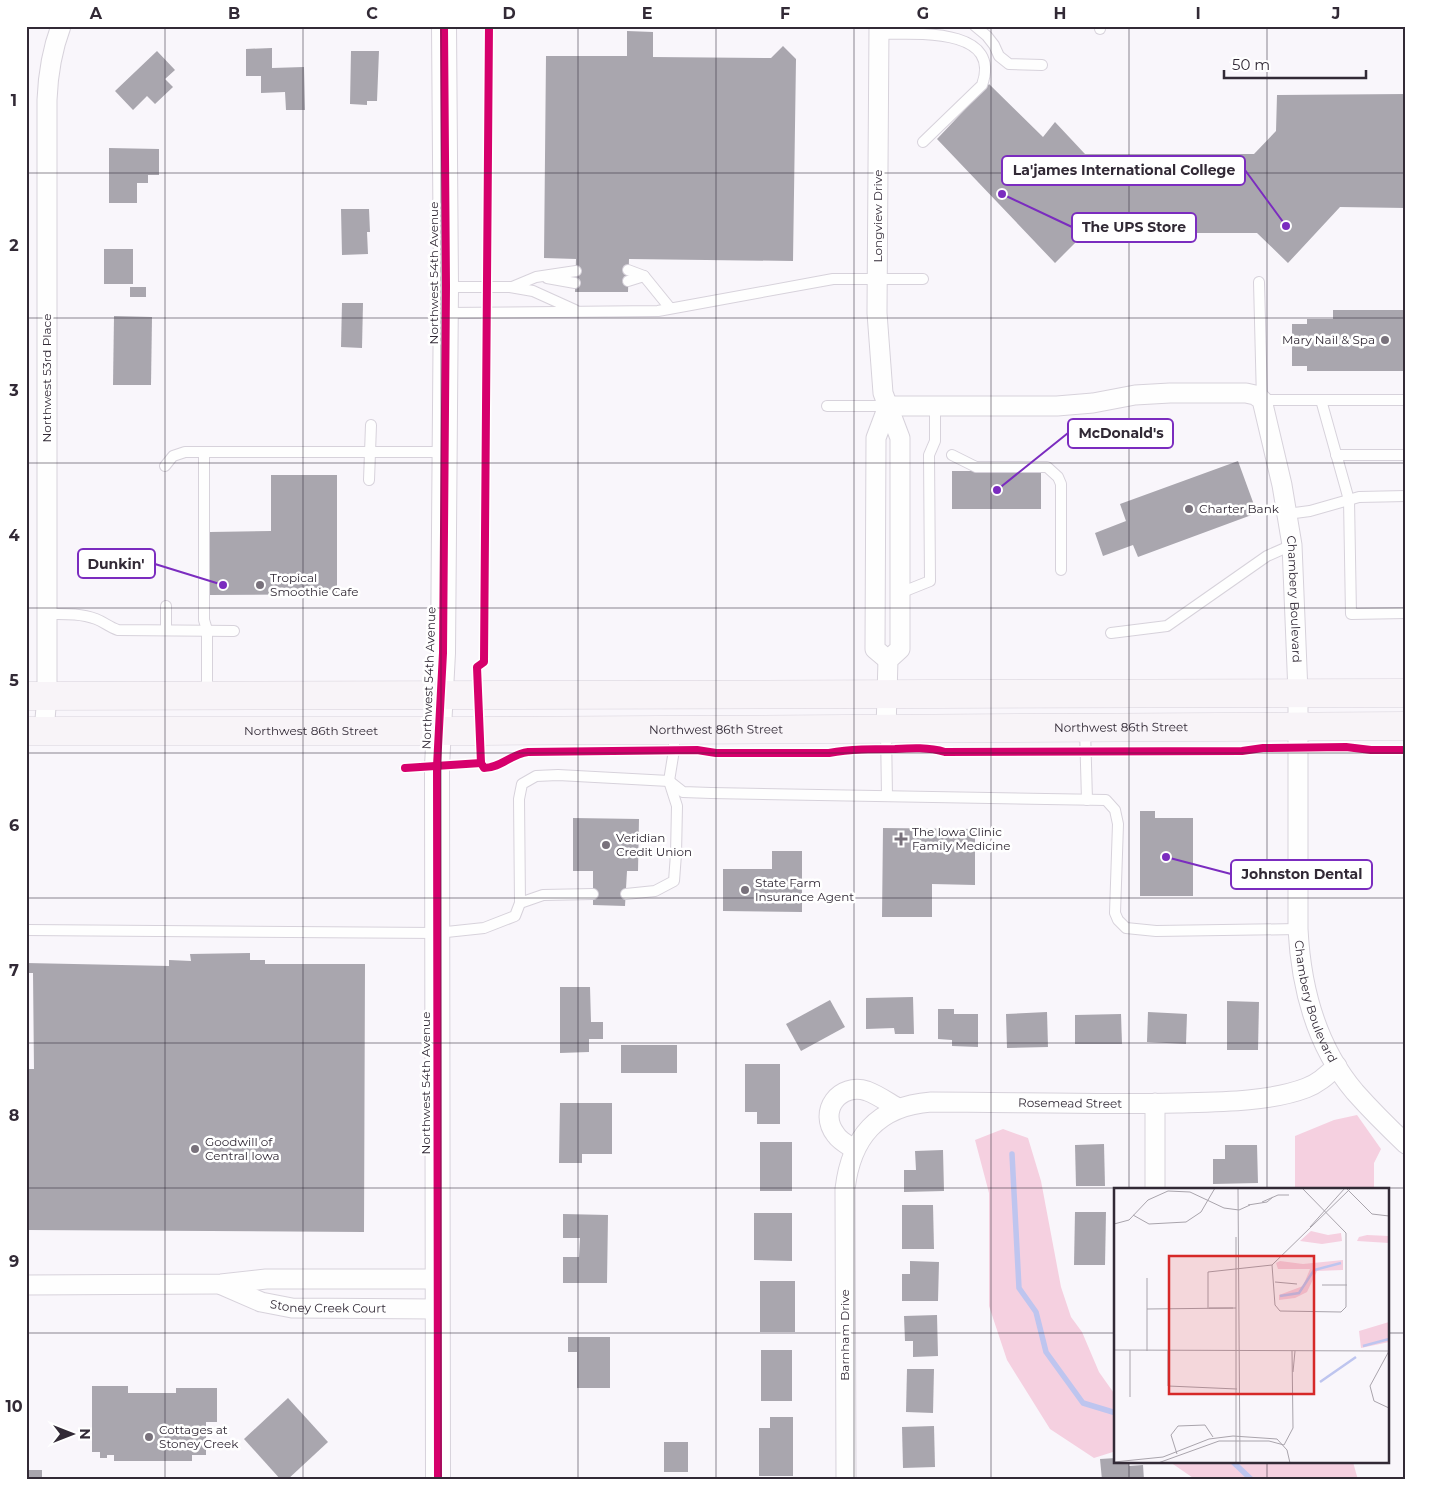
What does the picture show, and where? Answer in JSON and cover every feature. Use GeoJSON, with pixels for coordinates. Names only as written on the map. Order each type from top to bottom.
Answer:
{"type":"FeatureCollection","features":[{"type":"Feature","properties":{"kind":"main road"},"geometry":{"type":"LineString","coordinates":[[37,696],[1406,693]]}},
{"type":"Feature","properties":{"kind":"main road","name":"Northwest 86th Street"},"geometry":{"type":"LineString","coordinates":[[33,735],[1406,726]]}},
{"type":"Feature","properties":{"kind":"street","name":"Northwest 53rd Place"},"geometry":{"type":"LineString","coordinates":[[33,735],[47,614],[48,74],[61,26]]}},
{"type":"Feature","properties":{"kind":"street","name":"Northwest 54th Avenue"},"geometry":{"type":"LineString","coordinates":[[438,1480],[437,766],[443,653],[445,452],[444,26]]}},
{"type":"Feature","properties":{"kind":"street","name":"Longview Drive"},"geometry":{"type":"LineString","coordinates":[[879,30],[877,313],[883,393],[900,438],[900,649],[888,660],[886,729]]}},
{"type":"Feature","properties":{"kind":"street"},"geometry":{"type":"LineString","coordinates":[[888,660],[875,649],[876,438],[888,406],[1057,406],[1093,403],[1135,395],[1170,393],[1246,393],[1255,395],[1262,400]]}},
{"type":"Feature","properties":{"kind":"street","name":"Chambery Boulevard"},"geometry":{"type":"LineString","coordinates":[[1262,400],[1292,545],[1298,693],[1298,929],[1300,962],[1307,997],[1318,1031],[1337,1066],[1354,1091],[1406,1144]]}},
{"type":"Feature","properties":{"kind":"street","name":"Rosemead Street"},"geometry":{"type":"LineString","coordinates":[[845,1189],[847,1168],[854,1149],[866,1132],[881,1118],[898,1108],[931,1102],[1220,1102],[1278,1095],[1305,1089],[1320,1082],[1337,1066]]}},
{"type":"Feature","properties":{"kind":"street"},"geometry":{"type":"LineString","coordinates":[[854,1149],[836,1135],[830,1126],[829,1108],[838,1094],[850,1090],[867,1091],[898,1108]]}},
{"type":"Feature","properties":{"kind":"street"},"geometry":{"type":"LineString","coordinates":[[1155,1103],[1155,1188]]}},
{"type":"Feature","properties":{"kind":"street","name":"Barnham Drive"},"geometry":{"type":"LineString","coordinates":[[845,1189],[846,1480]]}},
{"type":"Feature","properties":{"kind":"street","name":"Stoney Creek Court"},"geometry":{"type":"LineString","coordinates":[[26,1285],[221,1284],[266,1279],[438,1279]]}},
{"type":"Feature","properties":{"kind":"street","name":"Stoney Creek Court"},"geometry":{"type":"LineString","coordinates":[[221,1284],[261,1302],[292,1308],[438,1309]]}},
{"type":"Feature","properties":{"kind":"lane"},"geometry":{"type":"LineString","coordinates":[[975,26],[987,36],[999,56],[1010,64],[1042,65]]}},
{"type":"Feature","properties":{"kind":"lane"},"geometry":{"type":"LineString","coordinates":[[879,30],[939,34],[958,38],[980,53],[986,63],[982,84],[923,142]]}},
{"type":"Feature","properties":{"kind":"lane"},"geometry":{"type":"LineString","coordinates":[[628,270],[644,276],[670,308]]}},
{"type":"Feature","properties":{"kind":"lane"},"geometry":{"type":"LineString","coordinates":[[510,287],[536,276],[576,271]]}},
{"type":"Feature","properties":{"kind":"lane"},"geometry":{"type":"LineString","coordinates":[[536,276],[576,282]]}},
{"type":"Feature","properties":{"kind":"lane"},"geometry":{"type":"LineString","coordinates":[[628,281],[644,276]]}},
{"type":"Feature","properties":{"kind":"lane"},"geometry":{"type":"LineString","coordinates":[[446,313],[658,311],[833,279],[923,279]]}},
{"type":"Feature","properties":{"kind":"lane"},"geometry":{"type":"LineString","coordinates":[[1258,282],[1262,400],[1406,400]]}},
{"type":"Feature","properties":{"kind":"lane"},"geometry":{"type":"LineString","coordinates":[[446,286],[510,287],[533,291],[578,311]]}},
{"type":"Feature","properties":{"kind":"lane"},"geometry":{"type":"LineString","coordinates":[[1321,400],[1349,500],[1351,614],[1406,613]]}},
{"type":"Feature","properties":{"kind":"lane"},"geometry":{"type":"LineString","coordinates":[[827,406],[888,406]]}},
{"type":"Feature","properties":{"kind":"lane"},"geometry":{"type":"LineString","coordinates":[[900,592],[930,581],[929,456],[935,441],[935,406]]}},
{"type":"Feature","properties":{"kind":"lane"},"geometry":{"type":"LineString","coordinates":[[369,480],[371,425]]}},
{"type":"Feature","properties":{"kind":"lane"},"geometry":{"type":"LineString","coordinates":[[165,466],[172,456],[185,452],[445,452]]}},
{"type":"Feature","properties":{"kind":"lane"},"geometry":{"type":"LineString","coordinates":[[204,452],[204,620],[207,630],[207,695]]}},
{"type":"Feature","properties":{"kind":"lane"},"geometry":{"type":"LineString","coordinates":[[952,455],[976,467],[1047,467],[1053,471],[1061,484],[1061,570]]}},
{"type":"Feature","properties":{"kind":"lane"},"geometry":{"type":"LineString","coordinates":[[1336,455],[1406,455]]}},
{"type":"Feature","properties":{"kind":"lane"},"geometry":{"type":"LineString","coordinates":[[1287,514],[1310,511],[1360,497],[1406,496]]}},
{"type":"Feature","properties":{"kind":"lane"},"geometry":{"type":"LineString","coordinates":[[1111,633],[1166,626],[1267,556],[1292,545]]}},
{"type":"Feature","properties":{"kind":"lane"},"geometry":{"type":"LineString","coordinates":[[166,606],[166,629]]}},
{"type":"Feature","properties":{"kind":"lane"},"geometry":{"type":"LineString","coordinates":[[47,614],[82,615],[97,619],[118,630],[234,631]]}},
{"type":"Feature","properties":{"kind":"lane"},"geometry":{"type":"LineString","coordinates":[[1085,728],[1087,800]]}},
{"type":"Feature","properties":{"kind":"lane"},"geometry":{"type":"LineString","coordinates":[[886,729],[887,796]]}},
{"type":"Feature","properties":{"kind":"lane"},"geometry":{"type":"LineString","coordinates":[[626,894],[655,891],[674,881],[677,806],[669,782],[674,750],[674,730]]}},
{"type":"Feature","properties":{"kind":"lane"},"geometry":{"type":"LineString","coordinates":[[26,930],[437,933],[484,928],[515,916],[520,902],[519,799],[522,784],[536,776],[558,775],[669,782],[683,792],[1106,800],[1115,810],[1118,824],[1116,912],[1118,920],[1126,928],[1156,931],[1298,929]]}},
{"type":"Feature","properties":{"kind":"lane"},"geometry":{"type":"LineString","coordinates":[[520,902],[543,895],[593,894]]}},
{"type":"Feature","properties":{"kind":"shaded area"},"geometry":{"type":"Polygon","coordinates":[[[1357,1115],[1381,1149],[1374,1163],[1374,1188],[1295,1188],[1295,1136],[1334,1120],[1357,1115]]]}},
{"type":"Feature","properties":{"kind":"shaded area"},"geometry":{"type":"Polygon","coordinates":[[[1003,1129],[1028,1138],[1041,1181],[1061,1287],[1071,1317],[1082,1332],[1099,1372],[1114,1393],[1114,1452],[1094,1458],[1050,1429],[1007,1360],[989,1306],[989,1193],[975,1140],[1003,1129]]]}},
{"type":"Feature","properties":{"kind":"shaded area"},"geometry":{"type":"Polygon","coordinates":[[[1173,1464],[1354,1464],[1358,1480],[1196,1480],[1173,1464]]]}},
{"type":"Feature","properties":{"kind":"building"},"geometry":{"type":"Polygon","coordinates":[[[627,31],[653,32],[653,57],[771,58],[783,46],[796,59],[793,261],[629,259],[628,292],[575,292],[576,259],[544,258],[546,56],[627,56],[627,31]]]}},
{"type":"Feature","properties":{"kind":"building"},"geometry":{"type":"Polygon","coordinates":[[[272,48],[272,68],[304,67],[305,110],[286,110],[285,92],[261,93],[261,76],[246,76],[246,49],[272,48]]]}},
{"type":"Feature","properties":{"kind":"building"},"geometry":{"type":"Polygon","coordinates":[[[157,51],[175,70],[165,79],[173,87],[155,104],[147,96],[133,110],[115,91],[157,51]]]}},
{"type":"Feature","properties":{"kind":"building"},"geometry":{"type":"Polygon","coordinates":[[[351,51],[379,51],[377,101],[367,101],[367,105],[350,104],[351,51]]]}},
{"type":"Feature","properties":{"kind":"building"},"geometry":{"type":"Polygon","coordinates":[[[989,84],[1043,137],[1055,122],[1085,154],[1254,154],[1276,131],[1277,95],[1406,94],[1406,208],[1340,207],[1288,263],[1257,233],[1085,233],[1055,263],[937,139],[989,84]]]}},
{"type":"Feature","properties":{"kind":"building"},"geometry":{"type":"Polygon","coordinates":[[[109,148],[159,149],[159,175],[148,175],[148,183],[137,183],[137,203],[109,203],[109,148]]]}},
{"type":"Feature","properties":{"kind":"building"},"geometry":{"type":"Polygon","coordinates":[[[341,209],[369,209],[370,232],[367,232],[368,254],[342,255],[341,209]]]}},
{"type":"Feature","properties":{"kind":"building"},"geometry":{"type":"Polygon","coordinates":[[[104,249],[133,249],[133,284],[104,284],[104,249]]]}},
{"type":"Feature","properties":{"kind":"building"},"geometry":{"type":"Polygon","coordinates":[[[130,287],[146,287],[146,297],[130,297],[130,287]]]}},
{"type":"Feature","properties":{"kind":"building"},"geometry":{"type":"Polygon","coordinates":[[[342,303],[363,303],[362,348],[341,347],[342,303]]]}},
{"type":"Feature","properties":{"kind":"building"},"geometry":{"type":"Polygon","coordinates":[[[1333,310],[1406,310],[1406,371],[1307,371],[1307,366],[1292,366],[1292,324],[1307,324],[1307,319],[1333,319],[1333,310]]]}},
{"type":"Feature","properties":{"kind":"building"},"geometry":{"type":"Polygon","coordinates":[[[114,316],[152,317],[151,385],[113,385],[114,316]]]}},
{"type":"Feature","properties":{"kind":"building","name":"Charter Bank"},"geometry":{"type":"Polygon","coordinates":[[[1238,461],[1257,513],[1138,557],[1133,545],[1103,556],[1095,533],[1126,521],[1120,504],[1238,461]]]}},
{"type":"Feature","properties":{"kind":"building"},"geometry":{"type":"Polygon","coordinates":[[[952,471],[1041,471],[1041,509],[952,509],[952,471]]]}},
{"type":"Feature","properties":{"kind":"building"},"geometry":{"type":"Polygon","coordinates":[[[271,475],[337,475],[337,594],[210,595],[210,532],[271,531],[271,475]]]}},
{"type":"Feature","properties":{"kind":"building"},"geometry":{"type":"Polygon","coordinates":[[[1140,811],[1155,811],[1155,818],[1193,818],[1193,896],[1140,896],[1140,811]]]}},
{"type":"Feature","properties":{"kind":"building","name":"Veridian Credit Union"},"geometry":{"type":"Polygon","coordinates":[[[573,818],[639,819],[638,871],[627,871],[625,906],[593,905],[593,871],[573,871],[573,818]]]}},
{"type":"Feature","properties":{"kind":"building"},"geometry":{"type":"Polygon","coordinates":[[[883,828],[975,829],[975,885],[932,884],[932,917],[882,917],[883,828]]]}},
{"type":"Feature","properties":{"kind":"building"},"geometry":{"type":"Polygon","coordinates":[[[772,851],[802,851],[802,912],[723,911],[723,869],[772,869],[772,851]]]}},
{"type":"Feature","properties":{"kind":"building","name":"Goodwill of Central Iowa"},"geometry":{"type":"Polygon","coordinates":[[[250,953],[250,960],[265,960],[265,964],[365,964],[364,1232],[26,1230],[26,1069],[34,1069],[33,973],[26,973],[26,963],[169,966],[169,960],[191,961],[190,954],[250,953]]]}},
{"type":"Feature","properties":{"kind":"building"},"geometry":{"type":"Polygon","coordinates":[[[560,987],[590,987],[591,1022],[603,1022],[603,1039],[589,1039],[589,1052],[560,1053],[560,987]]]}},
{"type":"Feature","properties":{"kind":"building"},"geometry":{"type":"Polygon","coordinates":[[[913,997],[914,1034],[895,1034],[894,1028],[866,1029],[866,998],[913,997]]]}},
{"type":"Feature","properties":{"kind":"building"},"geometry":{"type":"Polygon","coordinates":[[[830,1000],[845,1027],[801,1051],[786,1024],[830,1000]]]}},
{"type":"Feature","properties":{"kind":"building"},"geometry":{"type":"Polygon","coordinates":[[[1227,1001],[1259,1002],[1258,1050],[1227,1050],[1227,1001]]]}},
{"type":"Feature","properties":{"kind":"building"},"geometry":{"type":"Polygon","coordinates":[[[938,1009],[954,1009],[954,1014],[978,1014],[978,1047],[952,1046],[952,1040],[938,1039],[938,1009]]]}},
{"type":"Feature","properties":{"kind":"building"},"geometry":{"type":"Polygon","coordinates":[[[1047,1012],[1048,1047],[1007,1048],[1006,1014],[1047,1012]]]}},
{"type":"Feature","properties":{"kind":"building"},"geometry":{"type":"Polygon","coordinates":[[[1148,1012],[1187,1014],[1186,1044],[1147,1042],[1148,1012]]]}},
{"type":"Feature","properties":{"kind":"building"},"geometry":{"type":"Polygon","coordinates":[[[1121,1014],[1122,1044],[1075,1044],[1075,1015],[1121,1014]]]}},
{"type":"Feature","properties":{"kind":"building"},"geometry":{"type":"Polygon","coordinates":[[[621,1045],[677,1045],[677,1073],[621,1073],[621,1045]]]}},
{"type":"Feature","properties":{"kind":"building"},"geometry":{"type":"Polygon","coordinates":[[[745,1064],[780,1064],[780,1124],[757,1124],[757,1112],[745,1112],[745,1064]]]}},
{"type":"Feature","properties":{"kind":"building"},"geometry":{"type":"Polygon","coordinates":[[[560,1103],[612,1103],[612,1154],[582,1154],[582,1163],[559,1163],[560,1103]]]}},
{"type":"Feature","properties":{"kind":"building"},"geometry":{"type":"Polygon","coordinates":[[[760,1142],[792,1142],[792,1191],[760,1191],[760,1142]]]}},
{"type":"Feature","properties":{"kind":"building"},"geometry":{"type":"Polygon","coordinates":[[[1104,1144],[1105,1186],[1076,1186],[1075,1145],[1104,1144]]]}},
{"type":"Feature","properties":{"kind":"building"},"geometry":{"type":"Polygon","coordinates":[[[1225,1145],[1257,1145],[1258,1183],[1213,1184],[1213,1159],[1225,1159],[1225,1145]]]}},
{"type":"Feature","properties":{"kind":"building"},"geometry":{"type":"Polygon","coordinates":[[[943,1150],[944,1191],[904,1192],[904,1170],[916,1170],[915,1151],[943,1150]]]}},
{"type":"Feature","properties":{"kind":"building"},"geometry":{"type":"Polygon","coordinates":[[[902,1205],[933,1205],[934,1249],[902,1249],[902,1205]]]}},
{"type":"Feature","properties":{"kind":"building"},"geometry":{"type":"Polygon","coordinates":[[[1075,1212],[1106,1212],[1105,1265],[1074,1265],[1075,1212]]]}},
{"type":"Feature","properties":{"kind":"building"},"geometry":{"type":"Polygon","coordinates":[[[754,1213],[792,1213],[792,1261],[754,1260],[754,1213]]]}},
{"type":"Feature","properties":{"kind":"building"},"geometry":{"type":"Polygon","coordinates":[[[563,1214],[608,1215],[607,1283],[563,1283],[563,1257],[579,1257],[580,1238],[563,1238],[563,1214]]]}},
{"type":"Feature","properties":{"kind":"building"},"geometry":{"type":"Polygon","coordinates":[[[910,1261],[939,1262],[938,1301],[902,1301],[902,1274],[910,1274],[910,1261]]]}},
{"type":"Feature","properties":{"kind":"building"},"geometry":{"type":"Polygon","coordinates":[[[760,1281],[795,1281],[795,1332],[760,1332],[760,1281]]]}},
{"type":"Feature","properties":{"kind":"building"},"geometry":{"type":"Polygon","coordinates":[[[937,1315],[938,1356],[913,1357],[913,1341],[905,1341],[904,1316],[937,1315]]]}},
{"type":"Feature","properties":{"kind":"building"},"geometry":{"type":"Polygon","coordinates":[[[568,1337],[610,1337],[610,1388],[577,1388],[577,1352],[568,1352],[568,1337]]]}},
{"type":"Feature","properties":{"kind":"building"},"geometry":{"type":"Polygon","coordinates":[[[761,1350],[792,1350],[792,1401],[761,1401],[761,1350]]]}},
{"type":"Feature","properties":{"kind":"building"},"geometry":{"type":"Polygon","coordinates":[[[907,1369],[934,1369],[933,1413],[906,1412],[907,1369]]]}},
{"type":"Feature","properties":{"kind":"building","name":"Cottages at Stoney Creek"},"geometry":{"type":"Polygon","coordinates":[[[92,1386],[128,1386],[128,1393],[176,1393],[176,1388],[217,1388],[217,1422],[206,1422],[206,1455],[192,1455],[192,1461],[114,1461],[114,1455],[100,1458],[100,1452],[92,1452],[92,1386]]]}},
{"type":"Feature","properties":{"kind":"building"},"geometry":{"type":"Polygon","coordinates":[[[288,1398],[328,1442],[287,1480],[281,1480],[244,1439],[288,1398]]]}},
{"type":"Feature","properties":{"kind":"building"},"geometry":{"type":"Polygon","coordinates":[[[770,1417],[793,1417],[793,1476],[759,1476],[759,1428],[770,1428],[770,1417]]]}},
{"type":"Feature","properties":{"kind":"building"},"geometry":{"type":"Polygon","coordinates":[[[934,1426],[935,1467],[903,1468],[902,1427],[934,1426]]]}},
{"type":"Feature","properties":{"kind":"building"},"geometry":{"type":"Polygon","coordinates":[[[664,1442],[688,1442],[688,1472],[664,1472],[664,1442]]]}},
{"type":"Feature","properties":{"kind":"building"},"geometry":{"type":"Polygon","coordinates":[[[1114,1458],[1114,1464],[1143,1465],[1144,1480],[1102,1480],[1100,1459],[1114,1458]]]}},
{"type":"Feature","properties":{"kind":"building"},"geometry":{"type":"Polygon","coordinates":[[[26,1470],[42,1470],[42,1480],[26,1480],[26,1470]]]}},
{"type":"Feature","properties":{"kind":"building"},"geometry":{"type":"Polygon","coordinates":[[[541,1477],[577,1477],[577,1480],[541,1480],[541,1477]]]}},
{"type":"Feature","properties":{"kind":"waterway"},"geometry":{"type":"LineString","coordinates":[[1012,1154],[1019,1288],[1036,1312],[1046,1352],[1083,1403],[1114,1412]]}},
{"type":"Feature","properties":{"kind":"waterway"},"geometry":{"type":"LineString","coordinates":[[1235,1464],[1252,1480]]}},
{"type":"Feature","properties":{"kind":"cycle path"},"geometry":{"type":"LineString","coordinates":[[438,1480],[437,766],[443,653],[446,287],[444,26]]}},
{"type":"Feature","properties":{"kind":"cycle path"},"geometry":{"type":"LineString","coordinates":[[489,26],[484,662],[477,667],[481,763],[484,768],[496,766],[516,755],[528,752],[697,750],[716,753],[829,753],[914,748],[945,752],[1242,751],[1263,748],[1346,747],[1371,750],[1406,750]]}},
{"type":"Feature","properties":{"kind":"cycle path"},"geometry":{"type":"LineString","coordinates":[[405,768],[481,763]]}},
{"type":"Feature","properties":{"kind":"place","name":"The UPS Store"},"geometry":{"type":"Point","coordinates":[1002,194]}},
{"type":"Feature","properties":{"kind":"place","name":"La'james International College"},"geometry":{"type":"Point","coordinates":[1286,226]}},
{"type":"Feature","properties":{"kind":"place","name":"Mary Nail & Spa"},"geometry":{"type":"Point","coordinates":[1385,340]}},
{"type":"Feature","properties":{"kind":"place","name":"McDonald's"},"geometry":{"type":"Point","coordinates":[997,490]}},
{"type":"Feature","properties":{"kind":"place","name":"Charter Bank"},"geometry":{"type":"Point","coordinates":[1189,509]}},
{"type":"Feature","properties":{"kind":"place","name":"Dunkin'"},"geometry":{"type":"Point","coordinates":[223,585]}},
{"type":"Feature","properties":{"kind":"place","name":"Tropical Smoothie Cafe"},"geometry":{"type":"Point","coordinates":[260,585]}},
{"type":"Feature","properties":{"kind":"place","name":"The Iowa Clinic Family Medicine"},"geometry":{"type":"Point","coordinates":[901,839]}},
{"type":"Feature","properties":{"kind":"place","name":"Veridian Credit Union"},"geometry":{"type":"Point","coordinates":[606,845]}},
{"type":"Feature","properties":{"kind":"place","name":"Johnston Dental"},"geometry":{"type":"Point","coordinates":[1166,857]}},
{"type":"Feature","properties":{"kind":"place","name":"State Farm Insurance Agent"},"geometry":{"type":"Point","coordinates":[745,890]}},
{"type":"Feature","properties":{"kind":"place","name":"Goodwill of Central Iowa"},"geometry":{"type":"Point","coordinates":[195,1149]}},
{"type":"Feature","properties":{"kind":"place","name":"Cottages at Stoney Creek"},"geometry":{"type":"Point","coordinates":[149,1437]}}]}
